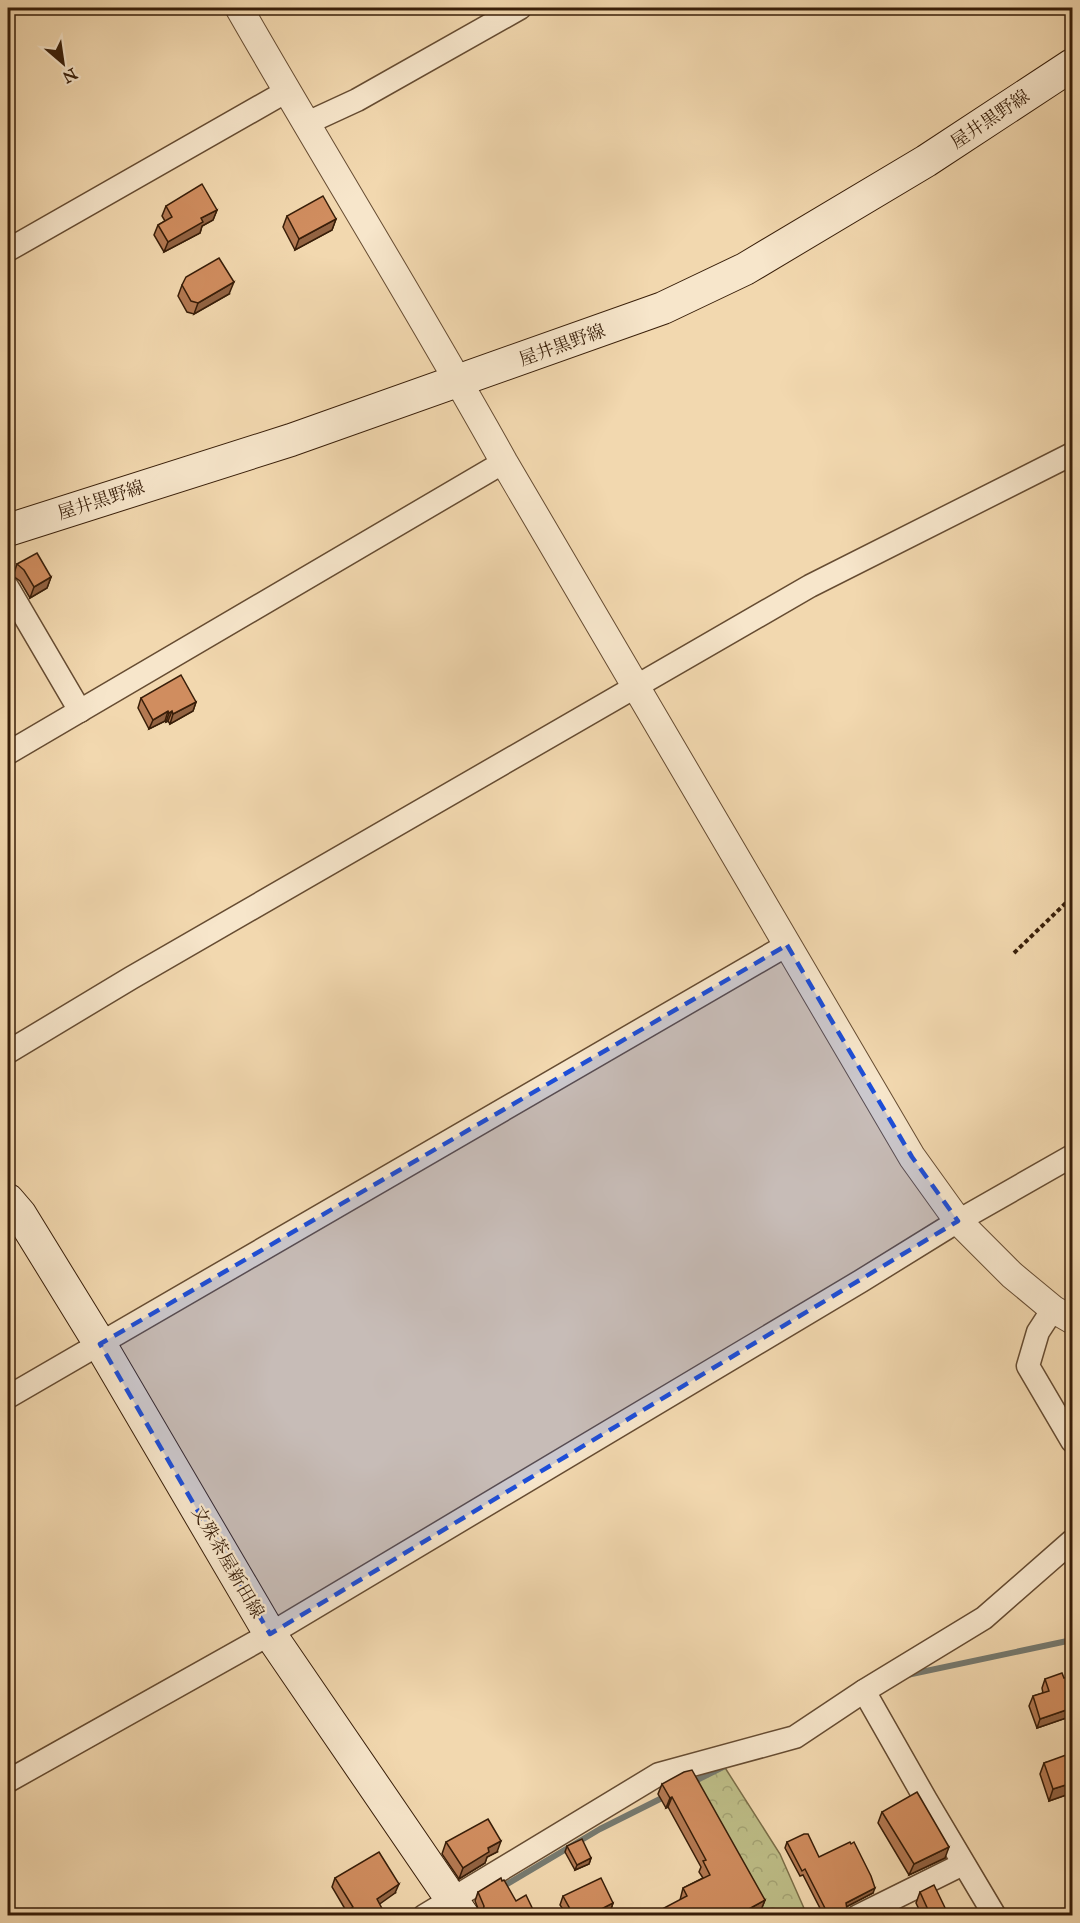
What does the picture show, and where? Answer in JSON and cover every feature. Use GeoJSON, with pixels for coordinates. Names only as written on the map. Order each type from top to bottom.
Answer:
{"type":"FeatureCollection","features":[{"type":"Feature","properties":{"kind":"main road","name":"屋井黒野線"},"geometry":{"type":"LineString","coordinates":[[8,530],[291,440],[663,308],[745,269],[927,161],[1072,65]]}},
{"type":"Feature","properties":{"kind":"main road","name":"文殊茶屋新田線"},"geometry":{"type":"LineString","coordinates":[[8,1200],[20,1214],[100,1344],[270,1634],[457,1907]]}},
{"type":"Feature","properties":{"kind":"street"},"geometry":{"type":"LineString","coordinates":[[239,8],[912,1157],[958,1221],[1012,1275],[1063,1314],[1038,1332],[1028,1366],[1072,1441]]}},
{"type":"Feature","properties":{"kind":"street"},"geometry":{"type":"LineString","coordinates":[[305,124],[357,100],[520,8]]}},
{"type":"Feature","properties":{"kind":"street"},"geometry":{"type":"LineString","coordinates":[[8,250],[287,91]]}},
{"type":"Feature","properties":{"kind":"street"},"geometry":{"type":"LineString","coordinates":[[8,1052],[810,586],[1072,454]]}},
{"type":"Feature","properties":{"kind":"street"},"geometry":{"type":"LineString","coordinates":[[8,753],[504,462]]}},
{"type":"Feature","properties":{"kind":"street"},"geometry":{"type":"LineString","coordinates":[[8,588],[80,711]]}},
{"type":"Feature","properties":{"kind":"street"},"geometry":{"type":"LineString","coordinates":[[8,1397],[787,945]]}},
{"type":"Feature","properties":{"kind":"street"},"geometry":{"type":"LineString","coordinates":[[8,1781],[270,1634],[958,1221],[1072,1156]]}},
{"type":"Feature","properties":{"kind":"street"},"geometry":{"type":"LineString","coordinates":[[424,1916],[457,1907],[659,1774],[795,1737],[864,1691],[984,1618],[1072,1541]]}},
{"type":"Feature","properties":{"kind":"street"},"geometry":{"type":"LineString","coordinates":[[864,1691],[995,1916]]}},
{"type":"Feature","properties":{"kind":"street"},"geometry":{"type":"LineString","coordinates":[[858,1916],[963,1864]]}},
{"type":"Feature","properties":{"kind":"path"},"geometry":{"type":"LineString","coordinates":[[1014,953],[1072,897]]}},
{"type":"Feature","properties":{"kind":"highlighted area"},"geometry":{"type":"Polygon","coordinates":[[[787,945],[912,1157],[958,1221],[270,1634],[100,1344],[787,945]]]}},
{"type":"Feature","properties":{"kind":"green space"},"geometry":{"type":"Polygon","coordinates":[[[722,1763],[780,1854],[807,1915],[763,1915],[686,1774],[722,1763]]]}},
{"type":"Feature","properties":{"kind":"building"},"geometry":{"type":"Polygon","coordinates":[[[202,184],[217,210],[201,218],[203,222],[168,242],[158,225],[172,217],[166,206],[202,184]]]}},
{"type":"Feature","properties":{"kind":"building"},"geometry":{"type":"Polygon","coordinates":[[[323,196],[336,219],[299,239],[287,216],[323,196]]]}},
{"type":"Feature","properties":{"kind":"building"},"geometry":{"type":"Polygon","coordinates":[[[219,258],[234,282],[198,303],[191,301],[182,285],[186,277],[219,258]]]}},
{"type":"Feature","properties":{"kind":"building"},"geometry":{"type":"Polygon","coordinates":[[[37,553],[51,577],[34,587],[24,570],[17,564],[37,553]]]}},
{"type":"Feature","properties":{"kind":"building"},"geometry":{"type":"Polygon","coordinates":[[[181,675],[196,702],[173,714],[172,711],[169,713],[168,711],[153,720],[141,698],[181,675]]]}},
{"type":"Feature","properties":{"kind":"building"},"geometry":{"type":"Polygon","coordinates":[[[1062,1673],[1064,1678],[1072,1676],[1072,1708],[1040,1719],[1033,1696],[1049,1691],[1045,1679],[1062,1673]]]}},
{"type":"Feature","properties":{"kind":"building"},"geometry":{"type":"Polygon","coordinates":[[[1066,1755],[1067,1758],[1072,1756],[1072,1783],[1053,1789],[1044,1763],[1066,1755]]]}},
{"type":"Feature","properties":{"kind":"building"},"geometry":{"type":"Polygon","coordinates":[[[692,1770],[765,1900],[736,1916],[649,1916],[687,1896],[683,1888],[710,1875],[703,1861],[706,1860],[672,1797],[670,1798],[662,1784],[692,1770]]]}},
{"type":"Feature","properties":{"kind":"building"},"geometry":{"type":"Polygon","coordinates":[[[917,1792],[949,1847],[914,1864],[882,1812],[917,1792]]]}},
{"type":"Feature","properties":{"kind":"building"},"geometry":{"type":"Polygon","coordinates":[[[488,1819],[501,1841],[488,1848],[489,1852],[463,1868],[446,1842],[488,1819]]]}},
{"type":"Feature","properties":{"kind":"building"},"geometry":{"type":"Polygon","coordinates":[[[808,1834],[819,1857],[854,1842],[875,1888],[846,1903],[848,1916],[829,1916],[805,1869],[802,1871],[787,1842],[808,1834]]]}},
{"type":"Feature","properties":{"kind":"building"},"geometry":{"type":"Polygon","coordinates":[[[582,1839],[591,1858],[577,1865],[567,1846],[582,1839]]]}},
{"type":"Feature","properties":{"kind":"building"},"geometry":{"type":"Polygon","coordinates":[[[379,1852],[399,1884],[377,1899],[386,1916],[345,1916],[351,1912],[350,1909],[353,1907],[335,1878],[379,1852]]]}},
{"type":"Feature","properties":{"kind":"building"},"geometry":{"type":"Polygon","coordinates":[[[501,1878],[516,1901],[526,1895],[536,1916],[482,1916],[484,1906],[478,1892],[501,1878]]]}},
{"type":"Feature","properties":{"kind":"building"},"geometry":{"type":"Polygon","coordinates":[[[601,1878],[613,1903],[588,1916],[555,1916],[570,1909],[563,1896],[601,1878]]]}},
{"type":"Feature","properties":{"kind":"building"},"geometry":{"type":"Polygon","coordinates":[[[934,1885],[949,1916],[926,1916],[925,1914],[929,1912],[920,1892],[934,1885]]]}},
{"type":"Feature","properties":{"kind":"waterway"},"geometry":{"type":"LineString","coordinates":[[907,1675],[1072,1640]]}},
{"type":"Feature","properties":{"kind":"waterway"},"geometry":{"type":"LineString","coordinates":[[691,1783],[725,1766]]}},
{"type":"Feature","properties":{"kind":"waterway"},"geometry":{"type":"LineString","coordinates":[[502,1887],[600,1829],[666,1796]]}}]}
